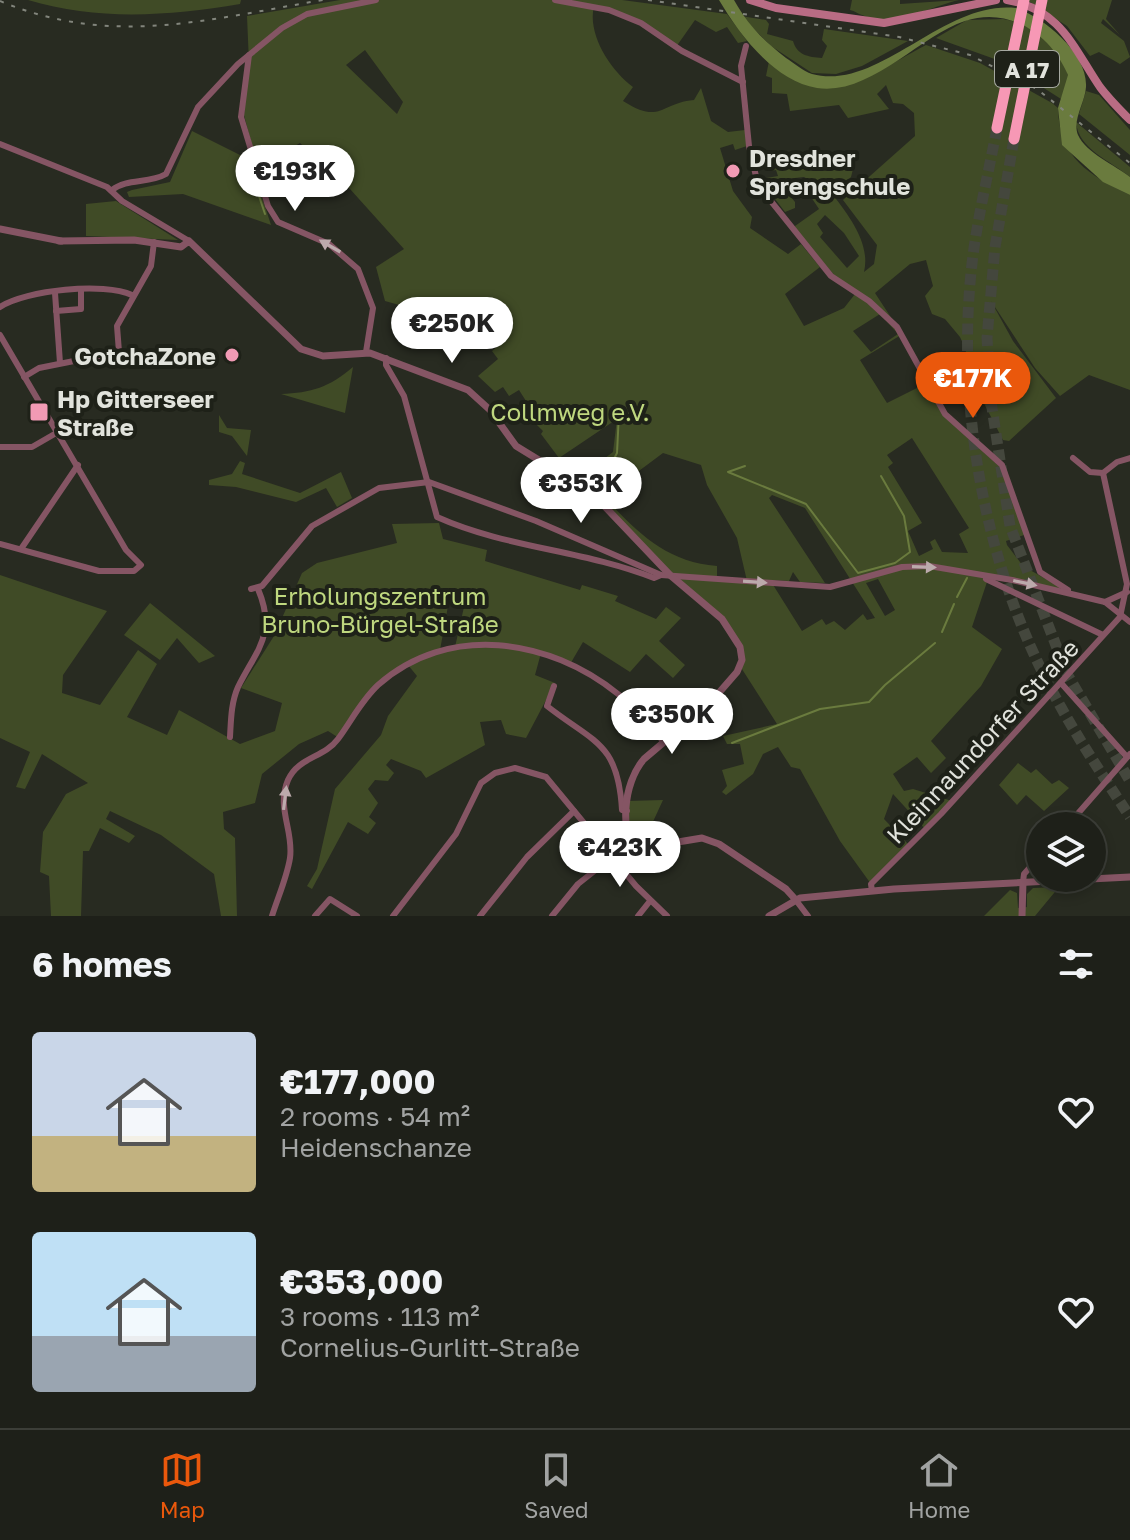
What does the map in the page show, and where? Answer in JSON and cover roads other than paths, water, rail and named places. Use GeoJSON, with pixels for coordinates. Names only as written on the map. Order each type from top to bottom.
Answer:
{"type":"FeatureCollection","features":[{"type":"Feature","properties":{"kind":"highway","name":"A 17"},"geometry":{"type":"LineString","coordinates":[[997,128],[1024,0]]}},
{"type":"Feature","properties":{"kind":"highway","name":"A 17"},"geometry":{"type":"LineString","coordinates":[[1014,139],[1042,0]]}},
{"type":"Feature","properties":{"kind":"main road"},"geometry":{"type":"LineString","coordinates":[[750,0],[776,8],[884,23],[911,20],[965,2],[996,0]]}},
{"type":"Feature","properties":{"kind":"main road"},"geometry":{"type":"LineString","coordinates":[[1007,0],[1028,7],[1066,33],[1101,89],[1130,120]]}},
{"type":"Feature","properties":{"kind":"street"},"geometry":{"type":"LineString","coordinates":[[112,190],[121,184],[158,179],[166,174],[198,107],[215,86],[249,55],[307,14],[376,0]]}},
{"type":"Feature","properties":{"kind":"street"},"geometry":{"type":"LineString","coordinates":[[555,0],[609,10],[641,23],[682,51],[743,82]]}},
{"type":"Feature","properties":{"kind":"street"},"geometry":{"type":"LineString","coordinates":[[746,46],[742,59],[743,82],[752,163],[761,190],[831,276],[869,301],[897,327],[945,414],[994,456],[1005,470],[1040,572],[1070,593]]}},
{"type":"Feature","properties":{"kind":"street"},"geometry":{"type":"LineString","coordinates":[[249,55],[241,117],[268,206],[278,222],[329,244],[347,257],[365,283],[373,308],[363,352]]}},
{"type":"Feature","properties":{"kind":"street"},"geometry":{"type":"LineString","coordinates":[[0,144],[112,190],[122,201],[189,241],[301,349],[323,356],[363,352],[386,358],[475,394],[516,446],[591,492],[670,575],[722,619],[738,642],[742,656],[737,672],[723,691],[636,769],[629,785],[627,811],[630,841],[643,861],[657,859],[678,842],[702,838],[719,844],[777,883],[808,916]]}},
{"type":"Feature","properties":{"kind":"street"},"geometry":{"type":"LineString","coordinates":[[0,229],[59,241],[154,242],[181,247],[189,241]]}},
{"type":"Feature","properties":{"kind":"street"},"geometry":{"type":"LineString","coordinates":[[24,377],[39,368],[119,352],[117,326],[151,266],[154,242]]}},
{"type":"Feature","properties":{"kind":"street"},"geometry":{"type":"LineString","coordinates":[[0,307],[29,294],[115,289],[132,295]]}},
{"type":"Feature","properties":{"kind":"street"},"geometry":{"type":"LineString","coordinates":[[56,311],[81,309],[81,291]]}},
{"type":"Feature","properties":{"kind":"street"},"geometry":{"type":"LineString","coordinates":[[55,293],[60,363]]}},
{"type":"Feature","properties":{"kind":"street"},"geometry":{"type":"LineString","coordinates":[[0,335],[126,550],[141,565],[135,571],[109,573],[0,544]]}},
{"type":"Feature","properties":{"kind":"street"},"geometry":{"type":"LineString","coordinates":[[386,358],[386,365],[404,396],[435,513],[441,519],[495,539],[602,560],[654,578],[670,575],[830,587],[902,567],[929,566],[1105,602],[1130,622]]}},
{"type":"Feature","properties":{"kind":"street"},"geometry":{"type":"LineString","coordinates":[[0,447],[32,447],[58,432]]}},
{"type":"Feature","properties":{"kind":"street"},"geometry":{"type":"LineString","coordinates":[[1073,458],[1090,472],[1103,473],[1117,462],[1130,458]]}},
{"type":"Feature","properties":{"kind":"street"},"geometry":{"type":"LineString","coordinates":[[21,549],[78,465]]}},
{"type":"Feature","properties":{"kind":"street"},"geometry":{"type":"LineString","coordinates":[[1103,473],[1128,594],[1121,614]]}},
{"type":"Feature","properties":{"kind":"street"},"geometry":{"type":"LineString","coordinates":[[230,737],[232,709],[238,688],[256,658],[267,622],[255,589],[312,526],[379,488],[429,482],[536,521],[661,575]]}},
{"type":"Feature","properties":{"kind":"street"},"geometry":{"type":"LineString","coordinates":[[980,576],[1103,635]]}},
{"type":"Feature","properties":{"kind":"street"},"geometry":{"type":"LineString","coordinates":[[1105,602],[1128,594]]}},
{"type":"Feature","properties":{"kind":"street","name":"Kleinnaundorfer Straße"},"geometry":{"type":"LineString","coordinates":[[872,891],[871,884],[941,814],[1121,614]]}},
{"type":"Feature","properties":{"kind":"street"},"geometry":{"type":"LineString","coordinates":[[272,916],[290,858],[283,808],[289,779],[304,761],[332,747],[374,689],[424,657],[447,649],[485,644],[519,646],[547,654],[616,693],[664,742]]}},
{"type":"Feature","properties":{"kind":"street"},"geometry":{"type":"LineString","coordinates":[[1061,683],[1128,755],[1079,812]]}},
{"type":"Feature","properties":{"kind":"street"},"geometry":{"type":"LineString","coordinates":[[554,686],[547,706],[582,729],[608,755],[619,776],[622,810],[627,811]]}},
{"type":"Feature","properties":{"kind":"street"},"geometry":{"type":"LineString","coordinates":[[393,916],[456,834],[476,789],[492,775],[515,768],[544,776],[650,901],[667,916]]}},
{"type":"Feature","properties":{"kind":"street"},"geometry":{"type":"LineString","coordinates":[[480,916],[527,857],[574,811]]}},
{"type":"Feature","properties":{"kind":"street"},"geometry":{"type":"LineString","coordinates":[[552,916],[578,884],[612,857]]}},
{"type":"Feature","properties":{"kind":"street"},"geometry":{"type":"LineString","coordinates":[[1022,916],[1026,872]]}},
{"type":"Feature","properties":{"kind":"street"},"geometry":{"type":"LineString","coordinates":[[769,916],[791,901],[872,891],[1130,877]]}},
{"type":"Feature","properties":{"kind":"street"},"geometry":{"type":"LineString","coordinates":[[315,916],[327,899],[357,916]]}},
{"type":"Feature","properties":{"kind":"street"},"geometry":{"type":"LineString","coordinates":[[638,916],[650,901]]}},
{"type":"Feature","properties":{"kind":"waterway"},"geometry":{"type":"LineString","coordinates":[[251,172],[265,214]]}},
{"type":"Feature","properties":{"kind":"waterway"},"geometry":{"type":"LineString","coordinates":[[602,482],[617,453],[619,413]]}},
{"type":"Feature","properties":{"kind":"waterway"},"geometry":{"type":"LineString","coordinates":[[745,466],[728,472],[806,504],[858,573],[895,563],[910,552],[904,516],[881,476]]}},
{"type":"Feature","properties":{"kind":"waterway"},"geometry":{"type":"LineString","coordinates":[[957,597],[967,578]]}},
{"type":"Feature","properties":{"kind":"waterway"},"geometry":{"type":"LineString","coordinates":[[942,632],[954,604]]}},
{"type":"Feature","properties":{"kind":"waterway"},"geometry":{"type":"LineString","coordinates":[[732,743],[820,709],[869,702],[935,643]]}},
{"type":"Feature","properties":{"kind":"tunnel"},"geometry":{"type":"LineString","coordinates":[[997,128],[975,241],[969,296],[970,410],[989,524],[1024,632],[1048,683],[1130,817]]}},
{"type":"Feature","properties":{"kind":"tunnel"},"geometry":{"type":"LineString","coordinates":[[1014,139],[995,247],[987,338],[991,401],[1010,526],[1067,674],[1130,781]]}},
{"type":"Feature","properties":{"kind":"railway"},"geometry":{"type":"LineString","coordinates":[[0,1],[41,15],[121,26],[200,21],[323,0]]}},
{"type":"Feature","properties":{"kind":"railway"},"geometry":{"type":"LineString","coordinates":[[648,0],[899,37],[970,55],[1037,89],[1130,163]]}},
{"type":"Feature","properties":{"kind":"place","name":"Dresdner Sprengschule"},"geometry":{"type":"Point","coordinates":[733,171]}},
{"type":"Feature","properties":{"kind":"place","name":"GotchaZone"},"geometry":{"type":"Point","coordinates":[232,355]}},
{"type":"Feature","properties":{"kind":"place","name":"Hp Gitterseer Straße"},"geometry":{"type":"Point","coordinates":[39,412]}},
{"type":"Feature","properties":{"kind":"park label","name":"Collmweg e.V."},"geometry":{"type":"Point","coordinates":[570,411]}},
{"type":"Feature","properties":{"kind":"park label","name":"Erholungszentrum Bruno-Bürgel-Straße"},"geometry":{"type":"Point","coordinates":[380,609]}}]}
